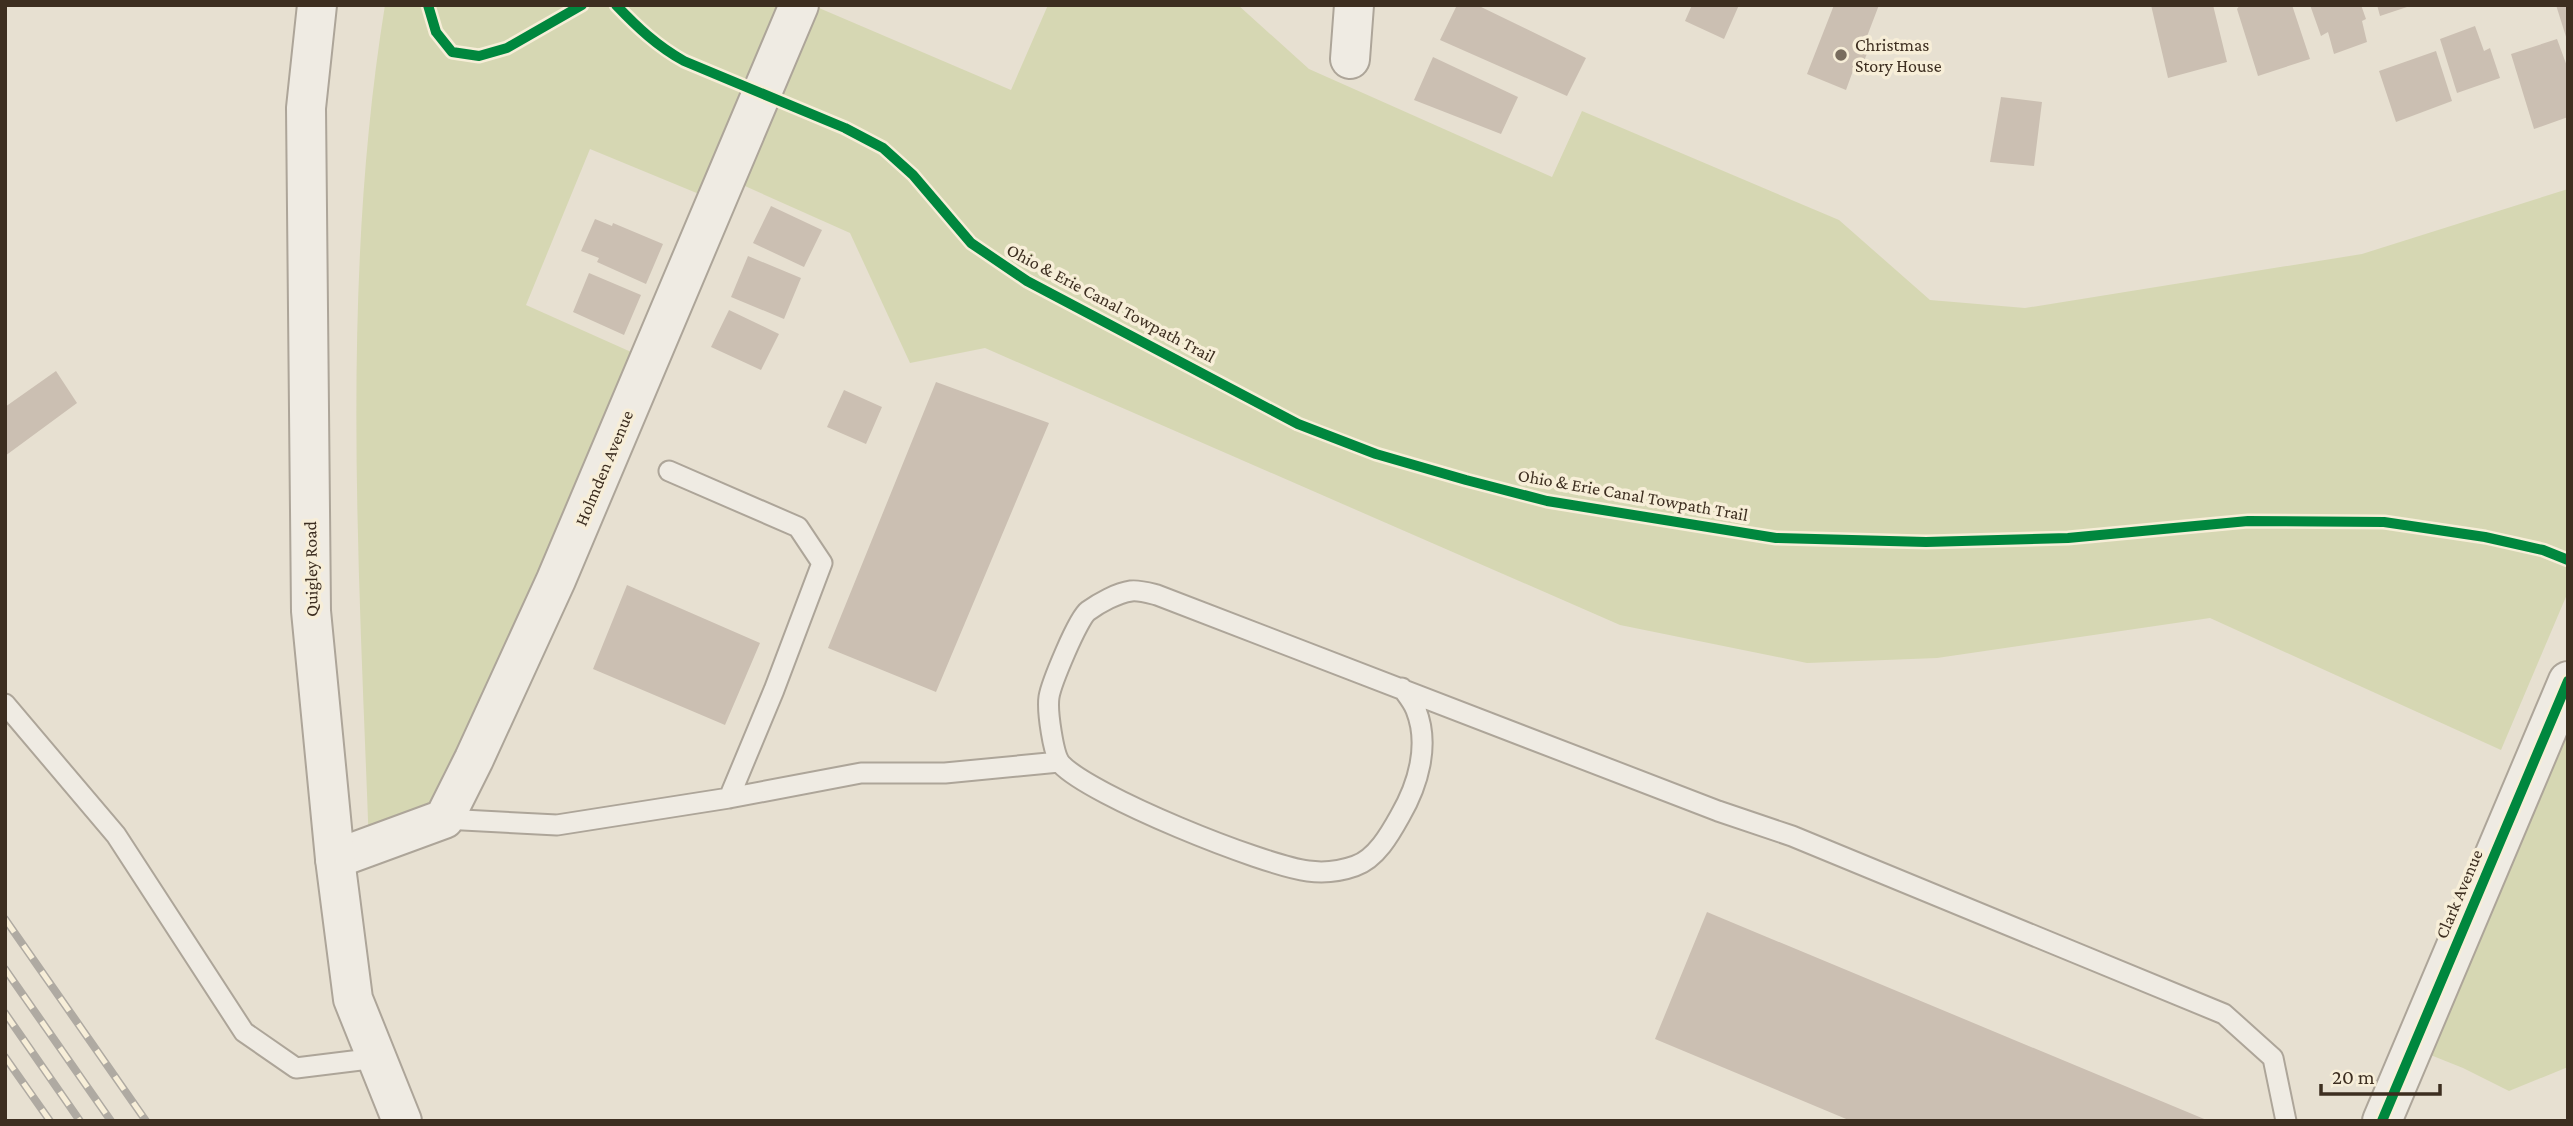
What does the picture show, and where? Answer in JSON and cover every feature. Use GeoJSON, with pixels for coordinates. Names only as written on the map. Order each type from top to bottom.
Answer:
{"type":"FeatureCollection","features":[{"type":"Feature","properties":{"kind":"street","name":"Quigley Road"},"geometry":{"type":"LineString","coordinates":[[317,5],[306,108],[311,611],[335,859],[353,999],[402,1121]]}},
{"type":"Feature","properties":{"kind":"street","name":"Holmden Avenue"},"geometry":{"type":"LineString","coordinates":[[444,819],[556,580],[799,5]]}},
{"type":"Feature","properties":{"kind":"street"},"geometry":{"type":"LineString","coordinates":[[1350,59],[1354,5]]}},
{"type":"Feature","properties":{"kind":"street","name":"Clark Avenue"},"geometry":{"type":"LineString","coordinates":[[2382,1121],[2568,681]]}},
{"type":"Feature","properties":{"kind":"street"},"geometry":{"type":"LineString","coordinates":[[335,859],[444,819]]}},
{"type":"Feature","properties":{"kind":"lane"},"geometry":{"type":"LineString","coordinates":[[669,471],[798,527],[822,563],[774,690],[729,798]]}},
{"type":"Feature","properties":{"kind":"lane"},"geometry":{"type":"LineString","coordinates":[[1402,688],[1416,708],[1423,733],[1422,759],[1413,790],[1382,846],[1358,865],[1333,871],[1307,871],[1270,860],[1172,824],[1087,784],[1059,762],[1050,724],[1049,697],[1058,667],[1085,613],[1108,599],[1131,591],[1157,594],[1402,688],[1718,811],[1793,836],[2224,1014],[2273,1058],[2286,1121]]}},
{"type":"Feature","properties":{"kind":"lane"},"geometry":{"type":"LineString","coordinates":[[5,704],[116,835],[244,1032],[296,1068],[377,1058]]}},
{"type":"Feature","properties":{"kind":"lane"},"geometry":{"type":"LineString","coordinates":[[444,819],[557,825],[729,798],[860,773],[958,773],[1059,762]]}},
{"type":"Feature","properties":{"kind":"green space"},"geometry":{"type":"Polygon","coordinates":[[[385,5],[812,5],[1011,90],[1048,5],[1238,5],[1309,69],[1552,177],[1582,111],[1839,220],[1930,300],[2025,308],[2362,254],[2568,189],[2568,592],[2501,750],[2210,618],[1937,658],[1807,663],[1620,625],[985,348],[910,363],[850,233],[727,178],[716,201],[590,149],[526,305],[649,360],[444,819],[369,847],[356,425],[362,214],[371,110],[385,5]]]}},
{"type":"Feature","properties":{"kind":"green space"},"geometry":{"type":"Polygon","coordinates":[[[2568,681],[2568,1067],[2509,1091],[2463,1068],[2413,1048],[2568,681]]]}},
{"type":"Feature","properties":{"kind":"building"},"geometry":{"type":"Polygon","coordinates":[[[1457,5],[1477,5],[1586,58],[1567,96],[1440,40],[1457,5]]]}},
{"type":"Feature","properties":{"kind":"building"},"geometry":{"type":"Polygon","coordinates":[[[1692,5],[1739,5],[1724,39],[1685,21],[1692,5]]]}},
{"type":"Feature","properties":{"kind":"building","name":"Christmas Story House"},"geometry":{"type":"Polygon","coordinates":[[[1834,5],[1879,5],[1866,39],[1872,41],[1860,71],[1854,68],[1846,90],[1807,74],[1834,5]]]}},
{"type":"Feature","properties":{"kind":"building"},"geometry":{"type":"Polygon","coordinates":[[[2151,5],[2213,5],[2227,62],[2168,78],[2151,5]]]}},
{"type":"Feature","properties":{"kind":"building"},"geometry":{"type":"Polygon","coordinates":[[[2240,5],[2292,5],[2310,59],[2258,76],[2237,9],[2240,5]]]}},
{"type":"Feature","properties":{"kind":"building"},"geometry":{"type":"Polygon","coordinates":[[[2310,5],[2361,5],[2366,19],[2362,21],[2367,42],[2334,54],[2328,32],[2321,36],[2310,5]]]}},
{"type":"Feature","properties":{"kind":"building"},"geometry":{"type":"Polygon","coordinates":[[[2377,5],[2410,5],[2410,6],[2380,16],[2377,5]]]}},
{"type":"Feature","properties":{"kind":"building"},"geometry":{"type":"Polygon","coordinates":[[[2556,5],[2568,5],[2568,40],[2567,40],[2556,5]]]}},
{"type":"Feature","properties":{"kind":"building"},"geometry":{"type":"Polygon","coordinates":[[[2475,26],[2484,51],[2490,48],[2500,78],[2457,93],[2440,39],[2475,26]]]}},
{"type":"Feature","properties":{"kind":"building"},"geometry":{"type":"Polygon","coordinates":[[[2557,39],[2568,69],[2568,117],[2534,129],[2511,54],[2557,39]]]}},
{"type":"Feature","properties":{"kind":"building"},"geometry":{"type":"Polygon","coordinates":[[[2436,51],[2452,101],[2396,122],[2379,71],[2436,51]]]}},
{"type":"Feature","properties":{"kind":"building"},"geometry":{"type":"Polygon","coordinates":[[[1433,57],[1518,97],[1501,134],[1414,100],[1433,57]]]}},
{"type":"Feature","properties":{"kind":"building"},"geometry":{"type":"Polygon","coordinates":[[[2001,97],[2042,102],[2034,166],[1990,162],[2001,97]]]}},
{"type":"Feature","properties":{"kind":"building"},"geometry":{"type":"Polygon","coordinates":[[[771,206],[822,230],[804,267],[753,243],[771,206]]]}},
{"type":"Feature","properties":{"kind":"building"},"geometry":{"type":"Polygon","coordinates":[[[595,219],[612,226],[613,223],[663,244],[646,284],[597,262],[599,258],[581,251],[595,219]]]}},
{"type":"Feature","properties":{"kind":"building"},"geometry":{"type":"Polygon","coordinates":[[[748,256],[801,278],[784,319],[731,297],[748,256]]]}},
{"type":"Feature","properties":{"kind":"building"},"geometry":{"type":"Polygon","coordinates":[[[589,273],[641,295],[624,335],[573,312],[589,273]]]}},
{"type":"Feature","properties":{"kind":"building"},"geometry":{"type":"Polygon","coordinates":[[[729,310],[779,334],[761,370],[711,347],[729,310]]]}},
{"type":"Feature","properties":{"kind":"building"},"geometry":{"type":"Polygon","coordinates":[[[56,371],[77,403],[5,456],[5,407],[56,371]]]}},
{"type":"Feature","properties":{"kind":"building"},"geometry":{"type":"Polygon","coordinates":[[[936,382],[1049,423],[936,692],[828,648],[936,382]]]}},
{"type":"Feature","properties":{"kind":"building"},"geometry":{"type":"Polygon","coordinates":[[[844,390],[882,407],[866,444],[827,427],[844,390]]]}},
{"type":"Feature","properties":{"kind":"building"},"geometry":{"type":"Polygon","coordinates":[[[627,585],[760,643],[725,725],[593,669],[627,585]]]}},
{"type":"Feature","properties":{"kind":"building"},"geometry":{"type":"Polygon","coordinates":[[[1707,912],[2209,1121],[1851,1121],[1655,1039],[1707,912]]]}},
{"type":"Feature","properties":{"kind":"railway"},"geometry":{"type":"LineString","coordinates":[[5,919],[146,1121]]}},
{"type":"Feature","properties":{"kind":"railway"},"geometry":{"type":"LineString","coordinates":[[5,969],[111,1121]]}},
{"type":"Feature","properties":{"kind":"railway"},"geometry":{"type":"LineString","coordinates":[[5,1013],[80,1121]]}},
{"type":"Feature","properties":{"kind":"railway"},"geometry":{"type":"LineString","coordinates":[[5,1057],[50,1121]]}},
{"type":"Feature","properties":{"kind":"cycle path"},"geometry":{"type":"LineString","coordinates":[[428,5],[436,32],[452,52],[479,56],[507,48],[582,5]]}},
{"type":"Feature","properties":{"kind":"cycle path","name":"Ohio & Erie Canal Towpath Trail"},"geometry":{"type":"LineString","coordinates":[[616,5],[648,36],[684,61],[845,128],[883,148],[913,175],[971,243],[1027,281],[1298,424],[1376,454],[1466,480],[1547,501],[1776,538],[1926,542],[2068,538],[2248,521],[2384,522],[2485,537],[2543,550],[2568,560]]}},
{"type":"Feature","properties":{"kind":"cycle path"},"geometry":{"type":"LineString","coordinates":[[2382,1121],[2568,681]]}},
{"type":"Feature","properties":{"kind":"place","name":"Christmas Story House"},"geometry":{"type":"Point","coordinates":[1841,55]}}]}
